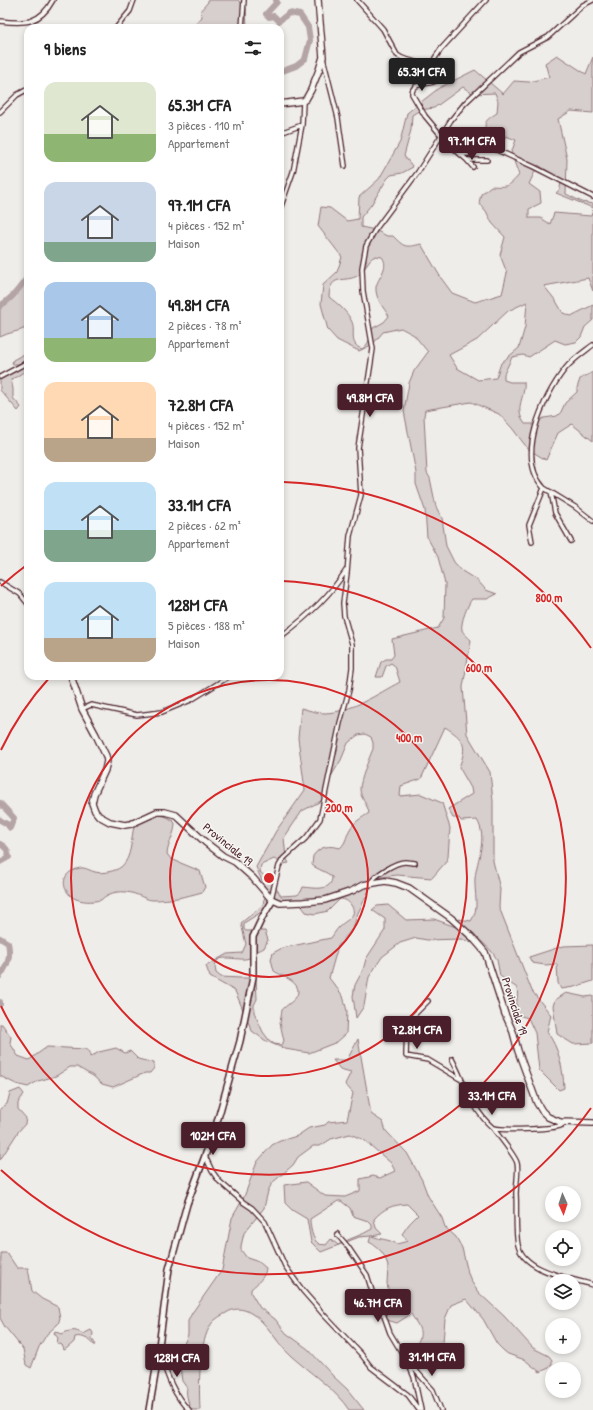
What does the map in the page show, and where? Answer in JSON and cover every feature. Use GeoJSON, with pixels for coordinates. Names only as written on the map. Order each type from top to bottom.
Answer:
{"type":"FeatureCollection","features":[{"type":"Feature","properties":{"kind":"main road"},"geometry":{"type":"LineString","coordinates":[[284,103],[302,101],[311,90],[323,57],[318,0]]}},
{"type":"Feature","properties":{"kind":"main road","name":"Provinciale 19"},"geometry":{"type":"LineString","coordinates":[[72,680],[82,709],[96,735],[107,761],[105,770],[93,796],[93,806],[98,815],[110,822],[125,825],[131,824],[157,812],[165,812],[176,815],[205,842],[223,856],[235,862],[256,881],[272,899],[284,903],[325,900],[370,884],[385,881],[409,888],[451,918],[481,946],[487,956],[505,1014],[513,1032],[518,1051],[537,1103],[548,1117],[565,1122],[593,1123]]}},
{"type":"Feature","properties":{"kind":"street"},"geometry":{"type":"LineString","coordinates":[[0,21],[31,22],[38,19],[53,0]]}},
{"type":"Feature","properties":{"kind":"street"},"geometry":{"type":"LineString","coordinates":[[119,24],[130,11],[134,0]]}},
{"type":"Feature","properties":{"kind":"street"},"geometry":{"type":"LineString","coordinates":[[242,24],[244,0]]}},
{"type":"Feature","properties":{"kind":"street"},"geometry":{"type":"LineString","coordinates":[[357,0],[383,29],[397,55],[418,63],[437,75],[437,80],[428,84],[417,85],[413,88],[412,94],[425,116],[473,167]]}},
{"type":"Feature","properties":{"kind":"street"},"geometry":{"type":"LineString","coordinates":[[432,71],[435,58],[441,50],[486,0]]}},
{"type":"Feature","properties":{"kind":"street"},"geometry":{"type":"LineString","coordinates":[[148,1410],[155,1380],[169,1269],[187,1204],[215,1129],[240,1041],[253,977],[253,937],[272,899],[281,862],[286,854],[312,831],[320,819],[338,730],[349,690],[352,668],[352,644],[343,610],[350,536],[361,495],[358,448],[373,349],[363,291],[362,268],[364,252],[375,230],[418,172],[450,120],[465,103],[519,52],[548,37],[583,5],[593,0]]}},
{"type":"Feature","properties":{"kind":"street"},"geometry":{"type":"LineString","coordinates":[[323,57],[338,118],[345,166]]}},
{"type":"Feature","properties":{"kind":"street"},"geometry":{"type":"LineString","coordinates":[[0,112],[24,91]]}},
{"type":"Feature","properties":{"kind":"street"},"geometry":{"type":"LineString","coordinates":[[284,198],[293,172],[302,125],[302,101]]}},
{"type":"Feature","properties":{"kind":"street"},"geometry":{"type":"LineString","coordinates":[[284,132],[302,125]]}},
{"type":"Feature","properties":{"kind":"street"},"geometry":{"type":"LineString","coordinates":[[460,154],[469,154],[477,146],[486,145],[593,197]]}},
{"type":"Feature","properties":{"kind":"street"},"geometry":{"type":"LineString","coordinates":[[467,160],[487,160]]}},
{"type":"Feature","properties":{"kind":"street"},"geometry":{"type":"LineString","coordinates":[[593,345],[566,368],[544,404],[534,429],[533,464],[536,478],[544,488],[575,507],[593,521]]}},
{"type":"Feature","properties":{"kind":"street"},"geometry":{"type":"LineString","coordinates":[[0,377],[24,364]]}},
{"type":"Feature","properties":{"kind":"street"},"geometry":{"type":"LineString","coordinates":[[532,542],[529,526],[531,517],[544,488]]}},
{"type":"Feature","properties":{"kind":"street"},"geometry":{"type":"LineString","coordinates":[[551,492],[555,513],[572,541]]}},
{"type":"Feature","properties":{"kind":"street"},"geometry":{"type":"LineString","coordinates":[[284,634],[322,602],[348,568]]}},
{"type":"Feature","properties":{"kind":"street"},"geometry":{"type":"LineString","coordinates":[[0,582],[20,594],[24,599]]}},
{"type":"Feature","properties":{"kind":"street"},"geometry":{"type":"LineString","coordinates":[[82,709],[91,706],[137,715],[162,712],[191,700],[224,680]]}},
{"type":"Feature","properties":{"kind":"street"},"geometry":{"type":"LineString","coordinates":[[370,884],[379,875],[399,863],[415,863]]}},
{"type":"Feature","properties":{"kind":"street"},"geometry":{"type":"LineString","coordinates":[[428,1001],[407,1022],[406,1056],[428,1060],[460,1079]]}},
{"type":"Feature","properties":{"kind":"street"},"geometry":{"type":"LineString","coordinates":[[452,1059],[460,1079],[472,1101],[517,1163],[516,1186],[518,1246],[522,1255],[527,1261],[542,1269],[593,1285]]}},
{"type":"Feature","properties":{"kind":"street"},"geometry":{"type":"LineString","coordinates":[[493,1128],[519,1130],[560,1126],[565,1122]]}},
{"type":"Feature","properties":{"kind":"street"},"geometry":{"type":"LineString","coordinates":[[205,1154],[212,1171],[220,1181],[243,1202],[252,1208],[265,1222],[285,1266],[303,1291],[361,1354],[371,1367],[408,1395],[420,1410]]}},
{"type":"Feature","properties":{"kind":"street"},"geometry":{"type":"LineString","coordinates":[[337,1234],[365,1271],[375,1301],[384,1316],[390,1333],[408,1363],[414,1377],[420,1410]]}},
{"type":"Feature","properties":{"kind":"street"},"geometry":{"type":"LineString","coordinates":[[159,1350],[166,1373],[175,1393],[182,1404],[189,1410]]}},
{"type":"Feature","properties":{"kind":"street"},"geometry":{"type":"LineString","coordinates":[[408,1363],[433,1390],[441,1410]]}},
{"type":"Feature","properties":{"kind":"shaded area"},"geometry":{"type":"Polygon","coordinates":[[[208,0],[238,0],[246,7],[247,24],[196,24],[202,17],[201,10],[208,0]]]}},
{"type":"Feature","properties":{"kind":"shaded area"},"geometry":{"type":"Polygon","coordinates":[[[557,55],[586,74],[593,57],[593,113],[571,111],[558,119],[567,159],[566,194],[582,202],[593,204],[593,208],[556,193],[560,189],[561,179],[538,165],[529,184],[540,192],[541,203],[529,209],[529,218],[541,218],[550,224],[554,213],[591,216],[593,210],[593,291],[588,278],[544,286],[563,313],[571,316],[593,305],[593,320],[585,327],[581,337],[576,342],[565,344],[555,340],[529,357],[523,355],[512,357],[504,374],[504,380],[510,382],[524,382],[520,413],[525,424],[533,424],[544,418],[557,416],[561,412],[565,403],[577,392],[580,379],[593,372],[593,441],[572,424],[558,433],[546,460],[528,449],[499,414],[471,402],[425,410],[424,416],[427,473],[430,478],[436,507],[442,518],[446,546],[454,562],[462,571],[478,581],[486,590],[497,594],[487,599],[472,599],[463,618],[462,630],[471,640],[463,687],[467,734],[490,772],[493,801],[493,861],[500,889],[499,907],[532,991],[551,1015],[547,1032],[555,1045],[563,1073],[564,1088],[559,1090],[539,1070],[535,1033],[528,1018],[518,1015],[517,1012],[517,988],[500,976],[497,960],[490,949],[452,918],[471,921],[474,916],[476,906],[475,878],[481,849],[482,834],[477,820],[461,821],[459,818],[453,818],[448,809],[472,794],[471,788],[459,767],[464,748],[462,743],[456,735],[445,727],[421,779],[401,786],[400,796],[421,794],[442,803],[450,828],[448,857],[445,863],[432,878],[397,875],[375,878],[358,913],[353,928],[338,946],[329,978],[343,996],[347,1011],[346,1034],[337,1042],[309,1053],[285,1049],[266,1041],[252,1031],[235,991],[210,977],[206,966],[227,954],[242,953],[246,944],[241,923],[263,905],[264,899],[268,895],[256,867],[276,831],[305,790],[298,738],[301,708],[316,712],[335,712],[364,702],[400,682],[395,666],[391,663],[386,666],[382,677],[376,677],[381,662],[386,659],[391,659],[394,655],[392,639],[438,628],[444,618],[445,584],[438,557],[427,537],[425,510],[416,484],[416,473],[404,411],[409,383],[414,371],[428,352],[414,335],[401,328],[383,332],[373,344],[359,351],[337,340],[328,330],[321,304],[323,285],[337,272],[342,257],[318,226],[321,207],[330,208],[347,221],[358,219],[359,197],[379,179],[400,142],[407,113],[439,88],[475,70],[503,94],[514,81],[529,82],[549,77],[545,63],[557,55]],[[463,87],[434,108],[420,110],[412,115],[411,130],[404,156],[413,167],[402,173],[391,175],[387,179],[371,205],[361,217],[361,227],[375,230],[387,236],[393,236],[405,246],[421,244],[441,278],[452,293],[475,302],[502,294],[507,273],[500,255],[505,237],[492,223],[486,211],[479,203],[481,194],[491,186],[510,184],[519,175],[511,153],[516,140],[506,136],[500,145],[486,137],[486,122],[497,113],[498,101],[495,93],[473,94],[463,87]],[[373,257],[359,275],[354,278],[335,281],[330,289],[329,297],[348,314],[353,326],[353,337],[355,344],[362,349],[368,342],[373,328],[384,322],[389,316],[380,302],[376,291],[377,283],[383,272],[385,264],[382,257],[373,257]],[[527,302],[508,311],[477,340],[449,355],[457,368],[478,380],[496,378],[501,363],[519,348],[525,327],[527,302]],[[365,734],[358,735],[348,743],[341,760],[330,778],[325,799],[302,811],[284,838],[286,858],[289,863],[284,864],[274,859],[261,865],[260,872],[273,883],[281,896],[297,895],[301,892],[303,887],[321,888],[329,885],[332,877],[312,865],[313,856],[325,847],[340,848],[345,842],[353,825],[369,813],[361,795],[360,785],[373,749],[373,743],[371,737],[365,734]],[[340,899],[328,911],[315,914],[306,912],[300,904],[289,901],[274,904],[244,923],[244,929],[246,931],[265,931],[268,940],[264,948],[254,953],[249,958],[221,959],[217,961],[215,965],[216,973],[221,977],[256,978],[257,999],[254,1005],[254,1012],[263,1032],[274,1044],[281,1045],[284,1041],[280,1023],[282,1010],[295,999],[298,992],[295,984],[274,971],[271,959],[273,953],[282,948],[331,938],[338,928],[350,918],[353,913],[353,909],[349,902],[340,899]]]}},
{"type":"Feature","properties":{"kind":"shaded area"},"geometry":{"type":"Polygon","coordinates":[[[24,284],[24,329],[0,337],[0,309],[14,298],[24,284]]]}},
{"type":"Feature","properties":{"kind":"shaded area"},"geometry":{"type":"Polygon","coordinates":[[[24,354],[24,361],[19,364],[13,364],[13,360],[24,354]]]}},
{"type":"Feature","properties":{"kind":"shaded area"},"geometry":{"type":"Polygon","coordinates":[[[24,365],[24,372],[11,379],[13,398],[21,407],[18,411],[0,390],[0,379],[24,365]]]}},
{"type":"Feature","properties":{"kind":"shaded area"},"geometry":{"type":"Polygon","coordinates":[[[149,814],[167,817],[175,823],[167,854],[171,859],[200,871],[205,887],[202,892],[178,898],[153,900],[126,892],[117,892],[104,897],[101,900],[87,901],[74,898],[67,892],[64,881],[68,874],[76,869],[82,868],[98,873],[116,870],[121,867],[125,863],[129,854],[134,826],[149,814]]]}},
{"type":"Feature","properties":{"kind":"shaded area"},"geometry":{"type":"Polygon","coordinates":[[[388,905],[406,920],[434,919],[464,930],[472,943],[461,939],[427,940],[416,938],[400,943],[382,957],[369,977],[364,1006],[356,1018],[353,996],[355,985],[363,970],[366,959],[385,930],[385,919],[372,910],[377,906],[388,905]]]}},
{"type":"Feature","properties":{"kind":"shaded area"},"geometry":{"type":"Polygon","coordinates":[[[593,945],[593,981],[574,987],[561,989],[558,983],[557,964],[545,965],[532,963],[529,957],[563,946],[593,945]]]}},
{"type":"Feature","properties":{"kind":"shaded area"},"geometry":{"type":"Polygon","coordinates":[[[566,993],[585,997],[593,996],[593,1043],[573,1044],[557,1034],[553,1006],[555,1000],[566,993]]]}},
{"type":"Feature","properties":{"kind":"shaded area"},"geometry":{"type":"Polygon","coordinates":[[[0,1024],[2,1024],[11,1037],[10,1043],[18,1056],[29,1060],[47,1047],[86,1049],[90,1052],[90,1057],[99,1052],[116,1048],[125,1053],[130,1051],[138,1059],[154,1063],[154,1068],[150,1073],[145,1073],[113,1087],[102,1084],[93,1076],[77,1067],[70,1067],[56,1076],[38,1081],[28,1087],[16,1084],[0,1076],[0,1024]]]}},
{"type":"Feature","properties":{"kind":"shaded area"},"geometry":{"type":"Polygon","coordinates":[[[358,1039],[371,1114],[383,1122],[386,1131],[407,1153],[422,1180],[428,1196],[442,1218],[445,1227],[456,1237],[462,1248],[471,1281],[478,1292],[504,1316],[533,1348],[549,1356],[552,1362],[545,1362],[545,1370],[540,1372],[525,1360],[508,1354],[497,1344],[483,1319],[466,1299],[451,1305],[445,1319],[441,1365],[422,1352],[416,1345],[420,1336],[420,1329],[411,1314],[397,1323],[387,1320],[383,1303],[386,1302],[388,1295],[388,1267],[382,1252],[369,1242],[371,1236],[359,1237],[321,1252],[311,1242],[307,1219],[292,1210],[285,1203],[284,1185],[306,1182],[325,1196],[345,1197],[360,1191],[360,1179],[373,1176],[380,1178],[395,1171],[391,1163],[364,1140],[350,1134],[331,1139],[320,1146],[313,1146],[298,1157],[293,1165],[272,1183],[268,1191],[264,1208],[244,1233],[241,1250],[247,1258],[259,1262],[266,1268],[263,1277],[251,1289],[251,1293],[260,1308],[275,1319],[286,1333],[308,1349],[347,1389],[364,1410],[349,1410],[330,1388],[286,1351],[256,1316],[238,1309],[229,1311],[217,1319],[212,1323],[207,1331],[200,1365],[200,1410],[189,1410],[187,1388],[182,1381],[180,1367],[182,1348],[188,1335],[188,1321],[222,1270],[232,1218],[244,1197],[257,1162],[272,1145],[280,1141],[297,1136],[309,1128],[325,1125],[328,1122],[347,1120],[353,1093],[345,1084],[351,1072],[340,1069],[333,1060],[347,1060],[358,1039]],[[338,1201],[310,1219],[313,1236],[319,1244],[326,1245],[331,1239],[338,1245],[372,1229],[372,1225],[368,1221],[353,1216],[350,1208],[341,1201],[338,1201]],[[407,1204],[389,1208],[374,1219],[376,1228],[382,1234],[372,1236],[397,1244],[408,1241],[402,1234],[418,1215],[407,1204]]]}},
{"type":"Feature","properties":{"kind":"shaded area"},"geometry":{"type":"Polygon","coordinates":[[[20,1089],[24,1094],[18,1103],[18,1109],[26,1118],[25,1124],[0,1160],[0,1109],[7,1104],[10,1093],[20,1089]]]}},
{"type":"Feature","properties":{"kind":"shaded area"},"geometry":{"type":"Polygon","coordinates":[[[1,1253],[7,1253],[17,1268],[28,1268],[32,1291],[42,1299],[58,1307],[60,1318],[58,1324],[47,1334],[39,1347],[31,1368],[26,1365],[23,1349],[5,1327],[0,1318],[1,1253]]]}},
{"type":"Feature","properties":{"kind":"shaded area"},"geometry":{"type":"Polygon","coordinates":[[[91,1330],[93,1333],[92,1339],[96,1345],[86,1338],[75,1337],[74,1342],[64,1350],[62,1345],[57,1343],[58,1338],[54,1333],[55,1331],[62,1334],[78,1331],[83,1334],[91,1330]]]}},
{"type":"Feature","properties":{"kind":"waterway"},"geometry":{"type":"LineString","coordinates":[[276,0],[277,2],[266,14],[269,17],[274,16],[279,21],[289,13],[300,15],[308,27],[310,40],[305,59],[296,66],[284,70]]}},
{"type":"Feature","properties":{"kind":"waterway"},"geometry":{"type":"LineString","coordinates":[[0,306],[12,296],[24,282]]}},
{"type":"Feature","properties":{"kind":"waterway"},"geometry":{"type":"LineString","coordinates":[[0,803],[14,818],[10,828],[7,824],[0,820]]}},
{"type":"Feature","properties":{"kind":"waterway"},"geometry":{"type":"LineString","coordinates":[[0,844],[4,846],[9,857],[0,862]]}},
{"type":"Feature","properties":{"kind":"waterway"},"geometry":{"type":"LineString","coordinates":[[0,938],[8,943],[9,952],[7,964],[0,976]]}}]}
